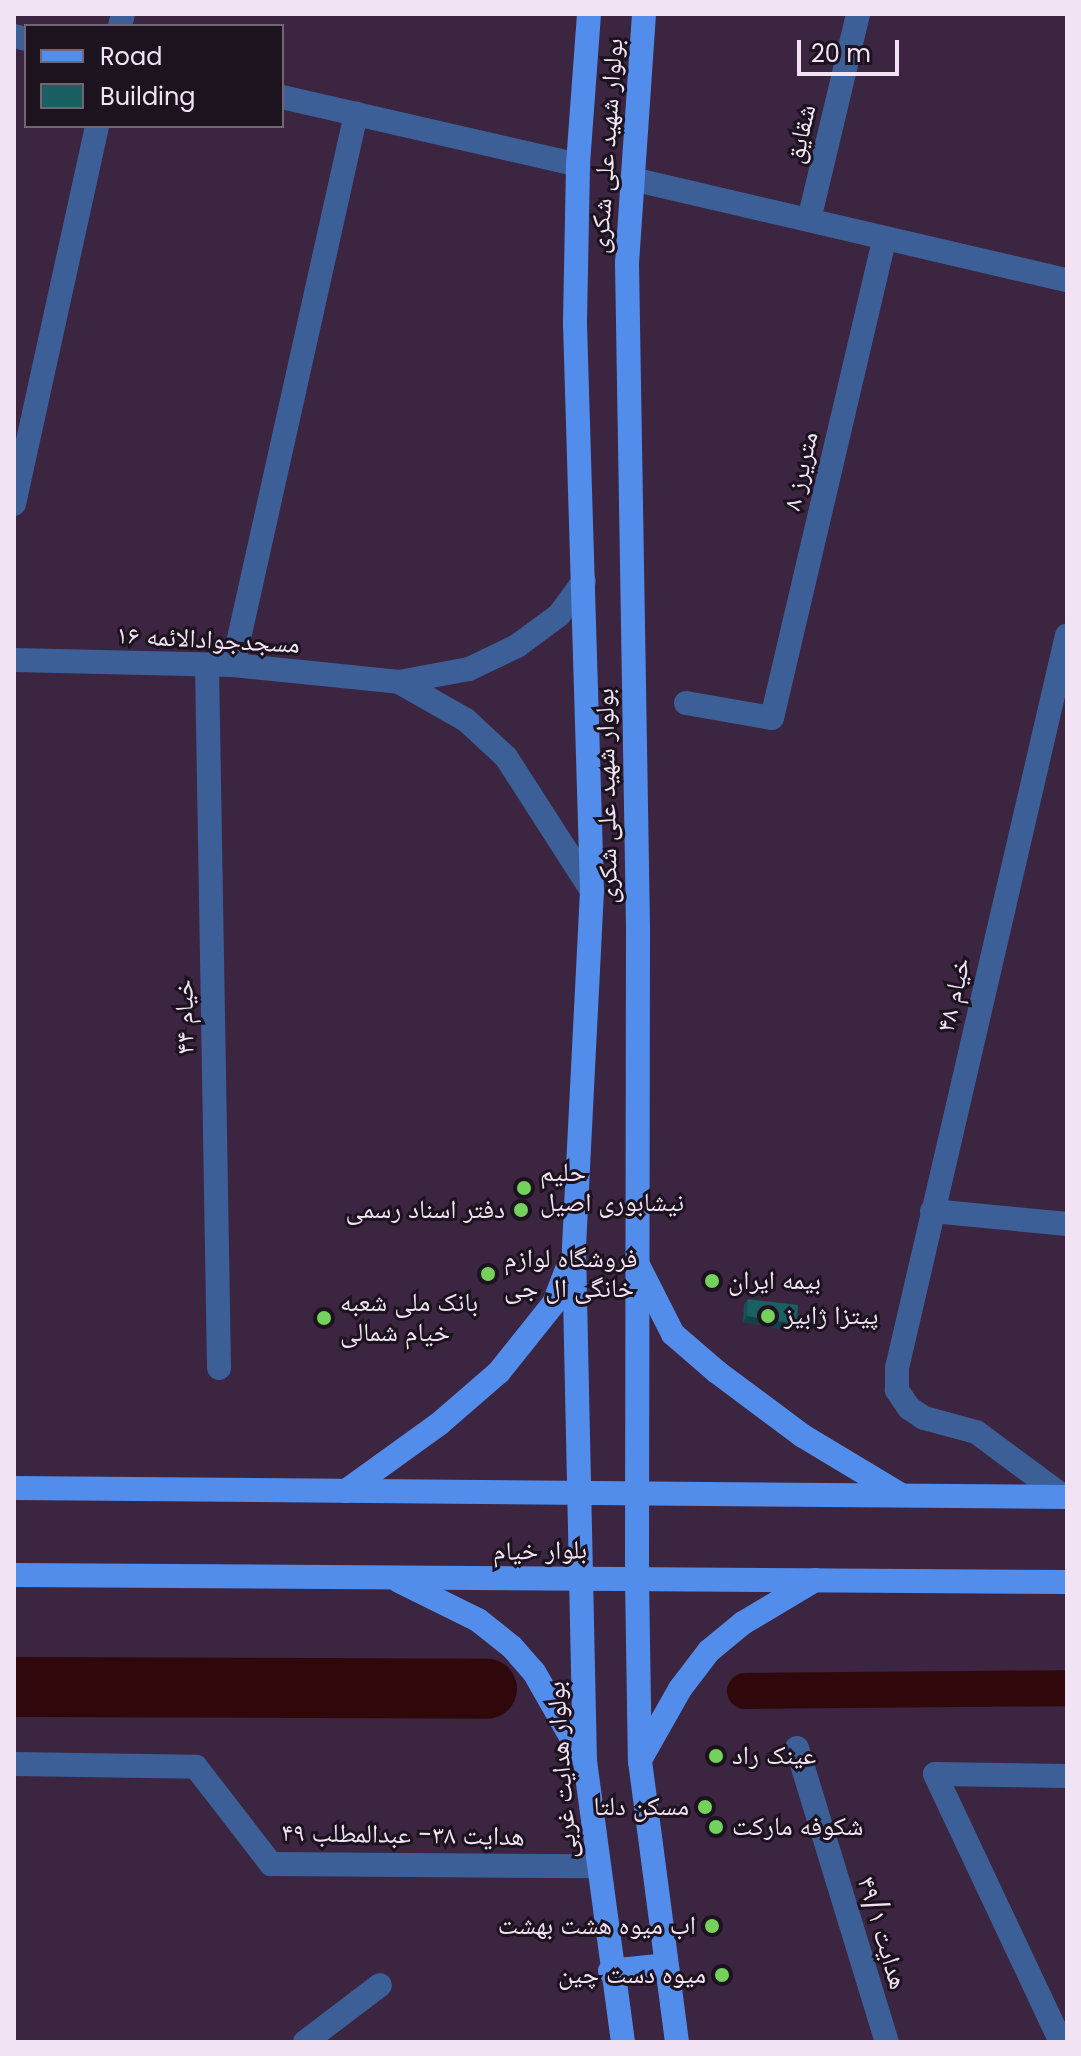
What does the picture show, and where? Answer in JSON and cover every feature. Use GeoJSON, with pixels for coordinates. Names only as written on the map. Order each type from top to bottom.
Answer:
{"type":"FeatureCollection","features":[{"type":"Feature","properties":{"kind":"main road","name":"بولوار شهید علی شکری"},"geometry":{"type":"LineString","coordinates":[[579,1492],[574,1250],[592,891],[575,324],[578,165],[589,14]]}},
{"type":"Feature","properties":{"kind":"main road","name":"بولوار شهید علی شکری"},"geometry":{"type":"LineString","coordinates":[[637,1578],[634,1253],[638,927],[627,263],[644,14]]}},
{"type":"Feature","properties":{"kind":"main road"},"geometry":{"type":"LineString","coordinates":[[346,1491],[439,1424],[499,1372],[554,1303],[574,1250]]}},
{"type":"Feature","properties":{"kind":"main road"},"geometry":{"type":"LineString","coordinates":[[634,1253],[656,1309],[673,1334],[803,1436],[904,1496]]}},
{"type":"Feature","properties":{"kind":"main road"},"geometry":{"type":"LineString","coordinates":[[14,1488],[1066,1497]]}},
{"type":"Feature","properties":{"kind":"main road","name":"بولوار هدایت غربی"},"geometry":{"type":"LineString","coordinates":[[579,1492],[585,1761],[610,1971],[623,2042]]}},
{"type":"Feature","properties":{"kind":"main road","name":"بلوار خیام"},"geometry":{"type":"LineString","coordinates":[[14,1575],[1067,1582]]}},
{"type":"Feature","properties":{"kind":"main road"},"geometry":{"type":"LineString","coordinates":[[393,1578],[478,1620],[512,1647],[534,1672],[585,1761]]}},
{"type":"Feature","properties":{"kind":"main road"},"geometry":{"type":"LineString","coordinates":[[637,1578],[640,1761],[677,2042]]}},
{"type":"Feature","properties":{"kind":"main road"},"geometry":{"type":"LineString","coordinates":[[640,1761],[680,1689],[709,1651],[743,1623],[817,1579]]}},
{"type":"Feature","properties":{"kind":"main road"},"geometry":{"type":"LineString","coordinates":[[610,1971],[665,1965]]}},
{"type":"Feature","properties":{"kind":"street","name":"شقایق"},"geometry":{"type":"LineString","coordinates":[[809,220],[858,14]]}},
{"type":"Feature","properties":{"kind":"street"},"geometry":{"type":"LineString","coordinates":[[284,97],[578,165]]}},
{"type":"Feature","properties":{"kind":"street"},"geometry":{"type":"LineString","coordinates":[[233,665],[356,114]]}},
{"type":"Feature","properties":{"kind":"street"},"geometry":{"type":"LineString","coordinates":[[14,504],[97,128]]}},
{"type":"Feature","properties":{"kind":"street"},"geometry":{"type":"LineString","coordinates":[[632,179],[1067,280]]}},
{"type":"Feature","properties":{"kind":"street","name":"۸ متریرز"},"geometry":{"type":"LineString","coordinates":[[686,703],[772,718],[885,238]]}},
{"type":"Feature","properties":{"kind":"street"},"geometry":{"type":"LineString","coordinates":[[399,682],[469,669],[517,646],[559,615],[584,581]]}},
{"type":"Feature","properties":{"kind":"street","name":"خیام ۴۸"},"geometry":{"type":"LineString","coordinates":[[1066,1497],[976,1432],[924,1418],[909,1408],[897,1390],[897,1368],[1067,635]]}},
{"type":"Feature","properties":{"kind":"street","name":"مسجدجوادالائمه ۱۶"},"geometry":{"type":"LineString","coordinates":[[14,660],[233,665],[399,682]]}},
{"type":"Feature","properties":{"kind":"street","name":"خیام ۴۴"},"geometry":{"type":"LineString","coordinates":[[207,665],[219,1368]]}},
{"type":"Feature","properties":{"kind":"street"},"geometry":{"type":"LineString","coordinates":[[399,682],[466,720],[506,757],[592,891]]}},
{"type":"Feature","properties":{"kind":"street"},"geometry":{"type":"LineString","coordinates":[[932,1211],[1067,1224]]}},
{"type":"Feature","properties":{"kind":"street","name":"هدایت ۴۹/۱"},"geometry":{"type":"LineString","coordinates":[[797,1748],[887,2042]]}},
{"type":"Feature","properties":{"kind":"street","name":"هدایت ۳۸- عبدالمطلب ۴۹"},"geometry":{"type":"LineString","coordinates":[[14,1764],[196,1767],[271,1864],[598,1866]]}},
{"type":"Feature","properties":{"kind":"street"},"geometry":{"type":"LineString","coordinates":[[1061,2042],[935,1774],[1067,1776]]}},
{"type":"Feature","properties":{"kind":"street"},"geometry":{"type":"LineString","coordinates":[[305,2042],[380,1985]]}},
{"type":"Feature","properties":{"kind":"building"},"geometry":{"type":"Polygon","coordinates":[[[748,1299],[798,1305],[797,1324],[747,1316],[748,1299]]]}},
{"type":"Feature","properties":{"kind":"waterway"},"geometry":{"type":"LineString","coordinates":[[14,1687],[487,1689]]}},
{"type":"Feature","properties":{"kind":"waterway"},"geometry":{"type":"LineString","coordinates":[[745,1691],[1067,1688]]}},
{"type":"Feature","properties":{"kind":"place","name":"حلیم نیشابوری اصیل"},"geometry":{"type":"Point","coordinates":[524,1188]}},
{"type":"Feature","properties":{"kind":"place","name":"دفتر اسناد رسمی"},"geometry":{"type":"Point","coordinates":[521,1210]}},
{"type":"Feature","properties":{"kind":"place","name":"فروشگاه لوازم خانگی ال جی"},"geometry":{"type":"Point","coordinates":[488,1274]}},
{"type":"Feature","properties":{"kind":"place","name":"بیمه ایران"},"geometry":{"type":"Point","coordinates":[712,1281]}},
{"type":"Feature","properties":{"kind":"place","name":"پیتزا ژابیز"},"geometry":{"type":"Point","coordinates":[768,1316]}},
{"type":"Feature","properties":{"kind":"place","name":"بانک ملی شعبه خیام شمالی"},"geometry":{"type":"Point","coordinates":[324,1318]}},
{"type":"Feature","properties":{"kind":"place","name":"عینک راد"},"geometry":{"type":"Point","coordinates":[716,1756]}},
{"type":"Feature","properties":{"kind":"place","name":"مسکن دلتا"},"geometry":{"type":"Point","coordinates":[705,1807]}},
{"type":"Feature","properties":{"kind":"place","name":"شکوفه مارکت"},"geometry":{"type":"Point","coordinates":[716,1827]}},
{"type":"Feature","properties":{"kind":"place","name":"اب میوه هشت بهشت"},"geometry":{"type":"Point","coordinates":[712,1926]}},
{"type":"Feature","properties":{"kind":"place","name":"میوه دست چین"},"geometry":{"type":"Point","coordinates":[722,1975]}}]}
